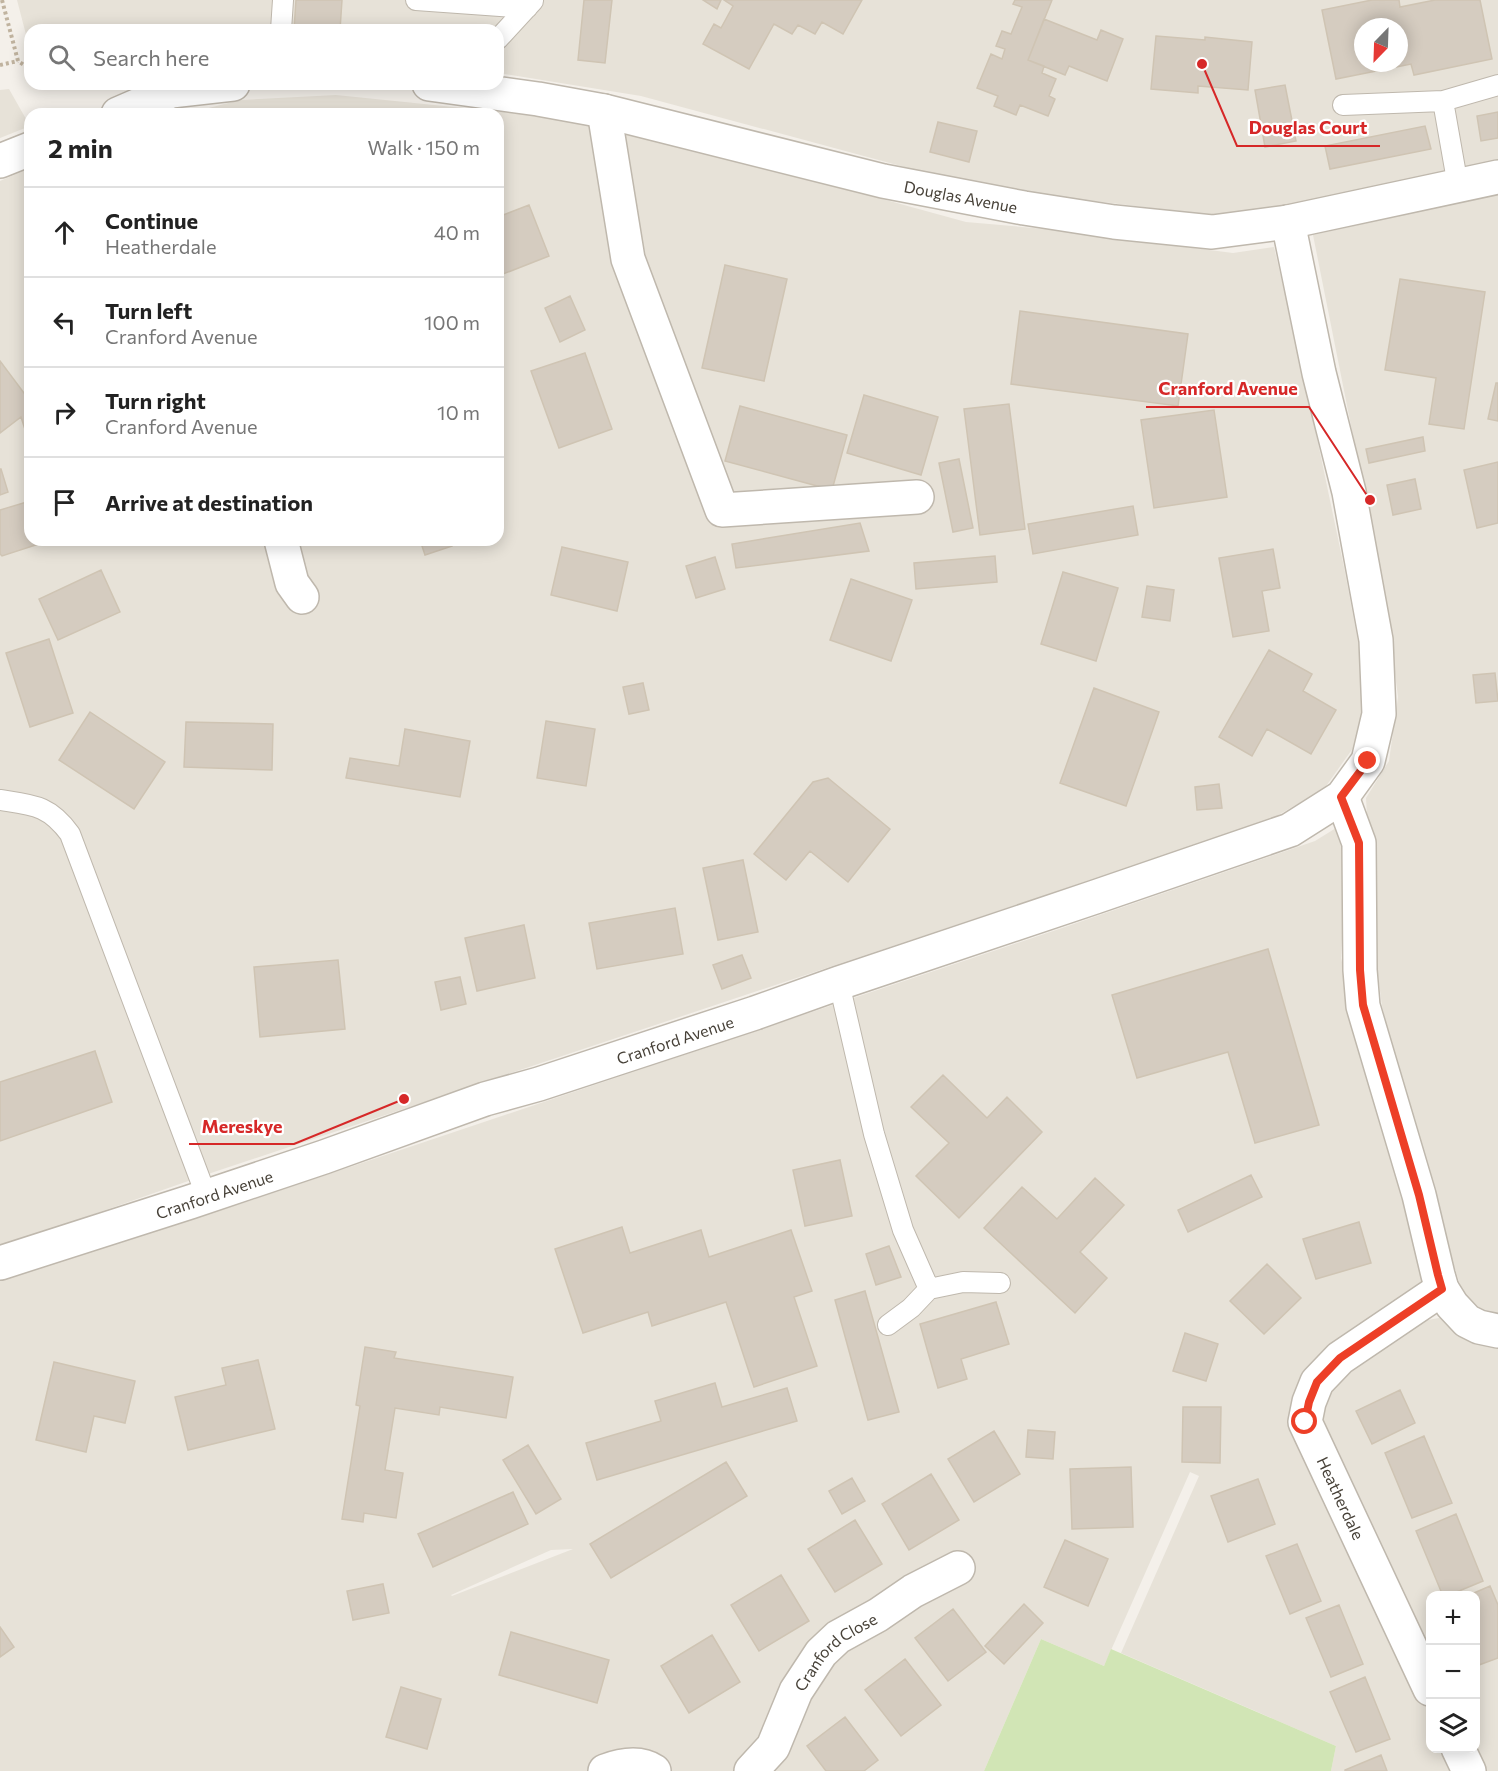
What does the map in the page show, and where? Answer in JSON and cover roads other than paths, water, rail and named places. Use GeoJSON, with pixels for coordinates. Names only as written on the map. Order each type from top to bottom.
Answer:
{"type":"FeatureCollection","features":[{"type":"Feature","properties":{"kind":"street"},"geometry":{"type":"LineString","coordinates":[[142,108],[171,91],[180,90]]}},
{"type":"Feature","properties":{"kind":"street","name":"Douglas Avenue"},"geometry":{"type":"LineString","coordinates":[[493,90],[603,111],[883,181],[1024,208],[1113,222],[1212,232],[1288,222],[1498,177]]}},
{"type":"Feature","properties":{"kind":"street"},"geometry":{"type":"LineString","coordinates":[[603,111],[628,259],[722,510],[917,497]]}},
{"type":"Feature","properties":{"kind":"street"},"geometry":{"type":"LineString","coordinates":[[0,161],[24,151]]}},
{"type":"Feature","properties":{"kind":"street","name":"Cranford Avenue"},"geometry":{"type":"LineString","coordinates":[[0,1263],[324,1157],[485,1099],[539,1084],[754,1013],[839,982],[1290,830],[1341,797],[1368,761],[1379,714],[1376,640],[1349,492],[1319,373],[1288,222]]}},
{"type":"Feature","properties":{"kind":"street"},"geometry":{"type":"LineString","coordinates":[[282,546],[292,583],[302,597]]}},
{"type":"Feature","properties":{"kind":"street"},"geometry":{"type":"LineString","coordinates":[[1341,797],[1359,843],[1360,970],[1363,1005],[1419,1195],[1442,1289],[1452,1305],[1467,1321],[1479,1327],[1498,1331]]}},
{"type":"Feature","properties":{"kind":"street","name":"Heatherdale"},"geometry":{"type":"LineString","coordinates":[[1426,1678],[1305,1422],[1309,1402],[1317,1382],[1340,1358],[1442,1289]]}},
{"type":"Feature","properties":{"kind":"street","name":"Cranford Close"},"geometry":{"type":"LineString","coordinates":[[751,1771],[773,1747],[796,1691],[821,1653],[838,1637],[878,1615],[913,1591],[958,1568]]}},
{"type":"Feature","properties":{"kind":"street"},"geometry":{"type":"LineString","coordinates":[[1460,1753],[1469,1771]]}},
{"type":"Feature","properties":{"kind":"street"},"geometry":{"type":"LineString","coordinates":[[605,1771],[626,1764],[648,1766],[654,1771]]}},
{"type":"Feature","properties":{"kind":"lane"},"geometry":{"type":"LineString","coordinates":[[281,24],[283,0]]}},
{"type":"Feature","properties":{"kind":"lane"},"geometry":{"type":"LineString","coordinates":[[416,0],[530,4]]}},
{"type":"Feature","properties":{"kind":"lane"},"geometry":{"type":"LineString","coordinates":[[504,32],[530,4]]}},
{"type":"Feature","properties":{"kind":"lane"},"geometry":{"type":"LineString","coordinates":[[1343,105],[1443,101],[1498,85]]}},
{"type":"Feature","properties":{"kind":"lane"},"geometry":{"type":"LineString","coordinates":[[1443,101],[1458,186]]}},
{"type":"Feature","properties":{"kind":"lane"},"geometry":{"type":"LineString","coordinates":[[0,800],[30,804],[44,809],[55,815],[70,834],[206,1195]]}},
{"type":"Feature","properties":{"kind":"lane"},"geometry":{"type":"LineString","coordinates":[[839,982],[880,1155],[903,1230],[929,1289]]}},
{"type":"Feature","properties":{"kind":"lane"},"geometry":{"type":"LineString","coordinates":[[888,1325],[911,1308],[929,1289],[963,1282],[1000,1283]]}},
{"type":"Feature","properties":{"kind":"place","name":"Douglas Court"},"geometry":{"type":"Point","coordinates":[1202,64]}},
{"type":"Feature","properties":{"kind":"place","name":"Cranford Avenue"},"geometry":{"type":"Point","coordinates":[1370,500]}},
{"type":"Feature","properties":{"kind":"place","name":"Mereskye"},"geometry":{"type":"Point","coordinates":[404,1099]}}]}
